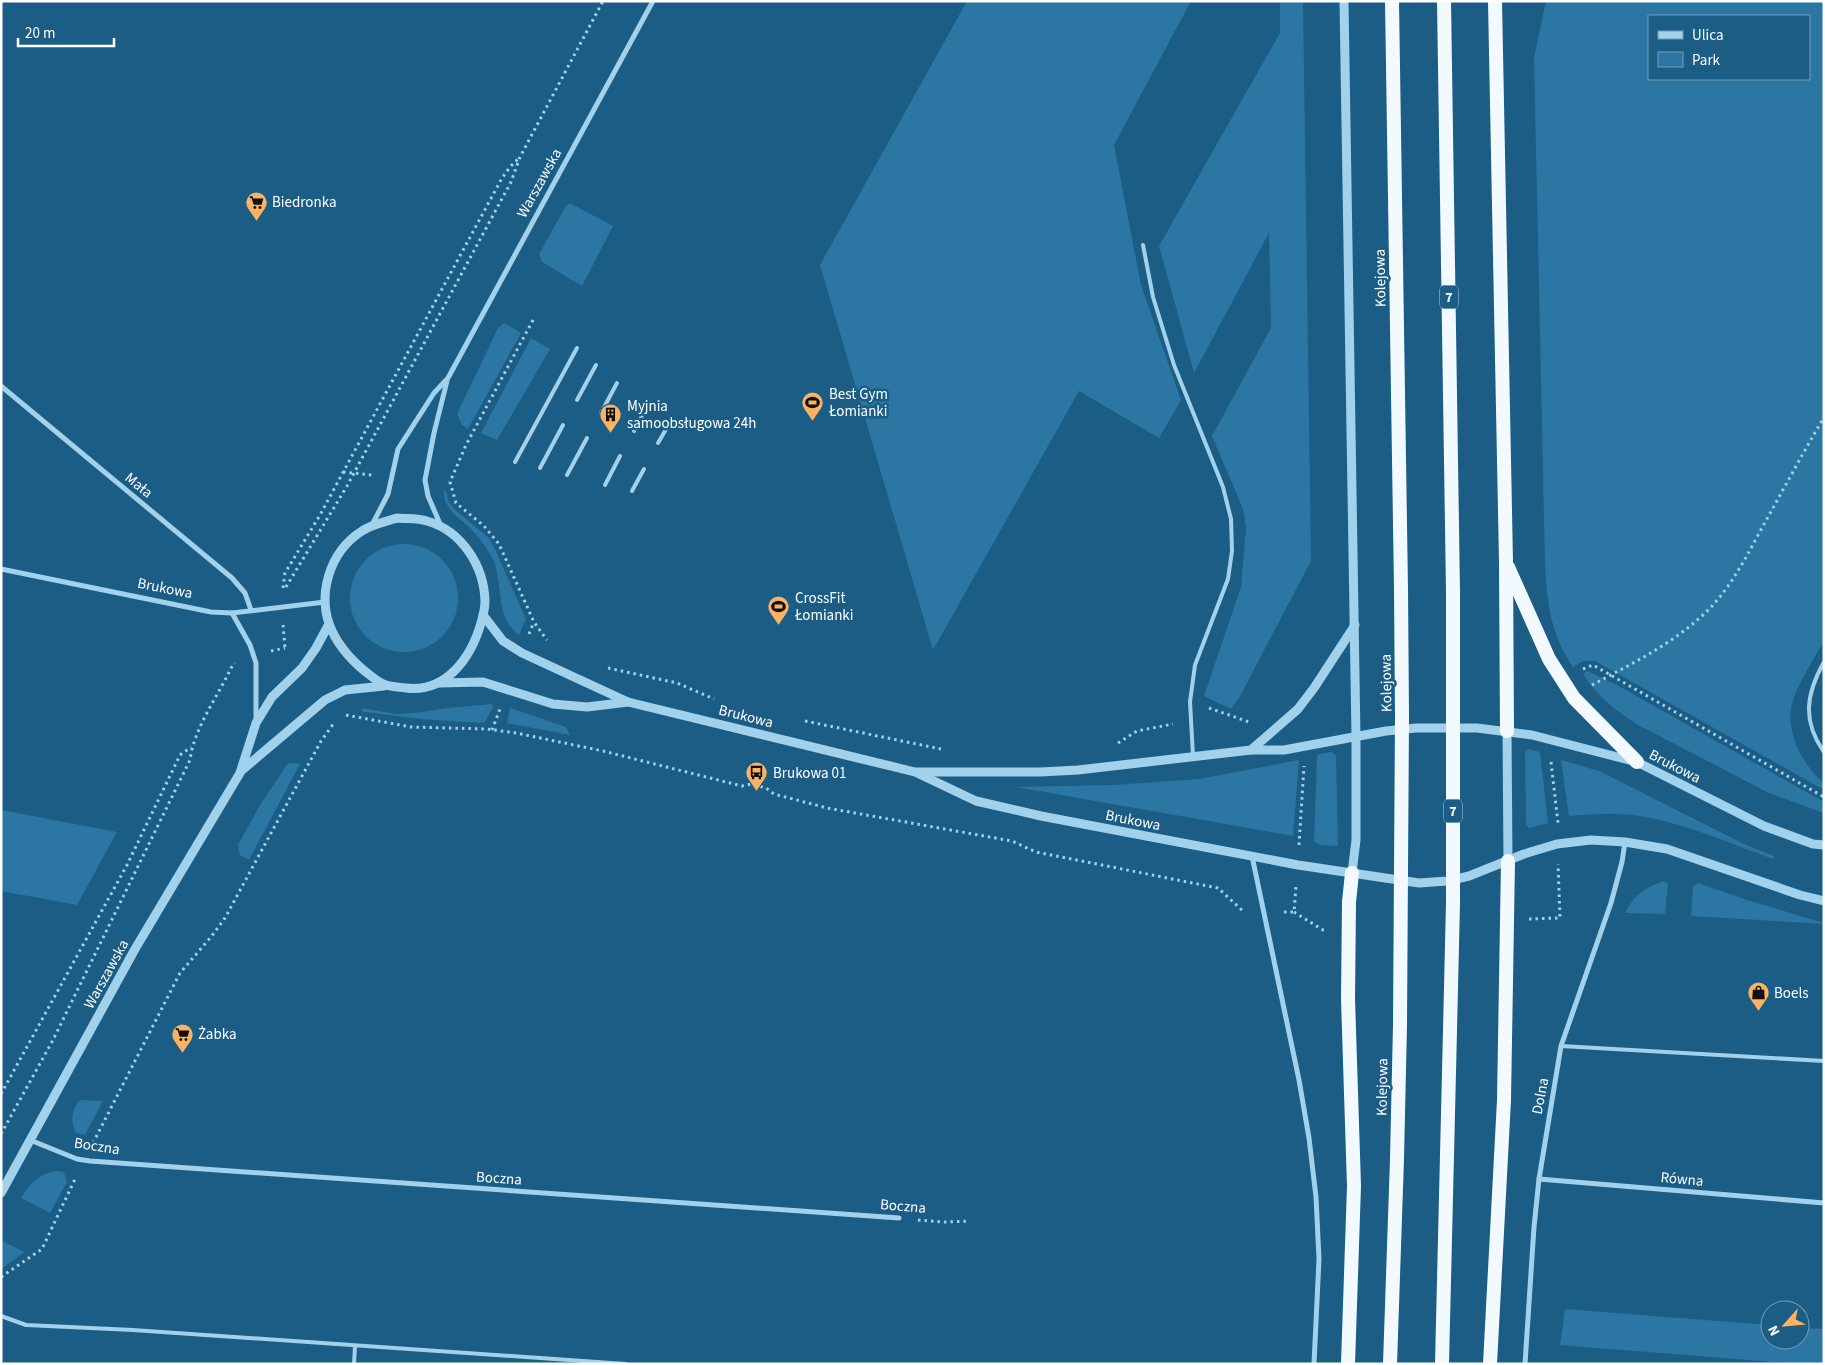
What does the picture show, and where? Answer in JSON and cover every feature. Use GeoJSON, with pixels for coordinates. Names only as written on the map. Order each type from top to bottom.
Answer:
{"type":"FeatureCollection","features":[{"type":"Feature","properties":{"kind":"highway","name":"Kolejowa"},"geometry":{"type":"LineString","coordinates":[[1390,1364],[1400,1025],[1402,727],[1392,1]]}},
{"type":"Feature","properties":{"kind":"highway","name":"7"},"geometry":{"type":"LineString","coordinates":[[1442,1364],[1453,902],[1453,592],[1444,1]]}},
{"type":"Feature","properties":{"kind":"highway"},"geometry":{"type":"LineString","coordinates":[[1495,1],[1506,562],[1507,731]]}},
{"type":"Feature","properties":{"kind":"highway"},"geometry":{"type":"LineString","coordinates":[[1506,562],[1549,659],[1574,698],[1637,762]]}},
{"type":"Feature","properties":{"kind":"highway"},"geometry":{"type":"LineString","coordinates":[[1490,1364],[1504,1109],[1508,861]]}},
{"type":"Feature","properties":{"kind":"highway"},"geometry":{"type":"LineString","coordinates":[[1348,1364],[1354,1186],[1348,999],[1349,902],[1352,873]]}},
{"type":"Feature","properties":{"kind":"street","name":"Warszawska"},"geometry":{"type":"LineString","coordinates":[[440,526],[428,496],[425,480],[434,433],[448,378],[653,1]]}},
{"type":"Feature","properties":{"kind":"street"},"geometry":{"type":"LineString","coordinates":[[1344,1],[1355,625],[1356,840],[1352,873]]}},
{"type":"Feature","properties":{"kind":"street","name":"Warszawska"},"geometry":{"type":"LineString","coordinates":[[372,526],[388,494],[398,449],[434,393],[448,378]]}},
{"type":"Feature","properties":{"kind":"street","name":"Mała"},"geometry":{"type":"LineString","coordinates":[[1,386],[232,578],[245,593],[252,610]]}},
{"type":"Feature","properties":{"kind":"street"},"geometry":{"type":"LineString","coordinates":[[397,518],[426,520],[440,526],[463,544],[476,562],[483,582],[485,602],[476,639],[464,662],[440,683],[414,689],[384,686],[356,665],[337,641],[329,624],[325,602],[326,584],[330,570],[351,539],[372,526],[397,518]]}},
{"type":"Feature","properties":{"kind":"street","name":"Brukowa"},"geometry":{"type":"LineString","coordinates":[[1,569],[211,612],[232,612],[325,602]]}},
{"type":"Feature","properties":{"kind":"street","name":"Warszawska"},"geometry":{"type":"LineString","coordinates":[[232,612],[250,645],[256,663],[256,723]]}},
{"type":"Feature","properties":{"kind":"street","name":"Brukowa"},"geometry":{"type":"LineString","coordinates":[[483,615],[503,641],[522,653],[628,702],[914,772],[976,801],[1041,816],[1252,856],[1406,881],[1433,882],[1470,876],[1508,861]]}},
{"type":"Feature","properties":{"kind":"street","name":"Warszawska"},"geometry":{"type":"LineString","coordinates":[[1,1193],[153,918],[241,771],[256,723],[272,697],[302,668],[329,624]]}},
{"type":"Feature","properties":{"kind":"street"},"geometry":{"type":"LineString","coordinates":[[1251,750],[1301,706],[1355,625]]}},
{"type":"Feature","properties":{"kind":"street","name":"Brukowa"},"geometry":{"type":"LineString","coordinates":[[440,683],[483,682],[561,705],[587,707],[628,702]]}},
{"type":"Feature","properties":{"kind":"street","name":"Warszawska"},"geometry":{"type":"LineString","coordinates":[[241,771],[325,700],[345,690],[384,686]]}},
{"type":"Feature","properties":{"kind":"street","name":"Brukowa"},"geometry":{"type":"LineString","coordinates":[[914,772],[1050,772],[1193,758],[1251,750],[1284,750],[1356,736],[1416,728],[1477,728],[1507,731],[1555,740],[1637,762],[1764,826],[1813,844],[1824,845]]}},
{"type":"Feature","properties":{"kind":"street"},"geometry":{"type":"LineString","coordinates":[[1507,731],[1508,861],[1557,844],[1591,840],[1625,842],[1667,849],[1800,895],[1824,900]]}},
{"type":"Feature","properties":{"kind":"street","name":"Dolna"},"geometry":{"type":"LineString","coordinates":[[1525,1364],[1539,1179],[1561,1046],[1611,903],[1622,862],[1625,842]]}},
{"type":"Feature","properties":{"kind":"street"},"geometry":{"type":"LineString","coordinates":[[1252,856],[1297,1071],[1309,1138],[1316,1197],[1319,1259],[1314,1364]]}},
{"type":"Feature","properties":{"kind":"street","name":"Boczna"},"geometry":{"type":"LineString","coordinates":[[30,1140],[84,1160],[899,1218]]}},
{"type":"Feature","properties":{"kind":"street","name":"Równa"},"geometry":{"type":"LineString","coordinates":[[1539,1179],[1824,1202]]}},
{"type":"Feature","properties":{"kind":"lane"},"geometry":{"type":"LineString","coordinates":[[1143,245],[1154,297],[1174,365],[1223,487],[1231,519],[1232,551],[1228,580],[1195,665],[1190,709],[1193,758]]}},
{"type":"Feature","properties":{"kind":"lane"},"geometry":{"type":"LineString","coordinates":[[515,462],[577,348]]}},
{"type":"Feature","properties":{"kind":"lane"},"geometry":{"type":"LineString","coordinates":[[577,400],[596,365]]}},
{"type":"Feature","properties":{"kind":"lane"},"geometry":{"type":"LineString","coordinates":[[601,413],[618,383]]}},
{"type":"Feature","properties":{"kind":"lane"},"geometry":{"type":"LineString","coordinates":[[634,431],[646,408]]}},
{"type":"Feature","properties":{"kind":"lane"},"geometry":{"type":"LineString","coordinates":[[540,468],[563,425]]}},
{"type":"Feature","properties":{"kind":"lane"},"geometry":{"type":"LineString","coordinates":[[658,443],[668,426]]}},
{"type":"Feature","properties":{"kind":"lane"},"geometry":{"type":"LineString","coordinates":[[567,475],[587,438]]}},
{"type":"Feature","properties":{"kind":"lane"},"geometry":{"type":"LineString","coordinates":[[604,484],[620,456]]}},
{"type":"Feature","properties":{"kind":"lane"},"geometry":{"type":"LineString","coordinates":[[632,492],[644,469]]}},
{"type":"Feature","properties":{"kind":"lane"},"geometry":{"type":"LineString","coordinates":[[1824,662],[1815,679],[1809,706],[1810,726],[1824,752]]}},
{"type":"Feature","properties":{"kind":"lane"},"geometry":{"type":"LineString","coordinates":[[1561,1046],[1824,1061]]}},
{"type":"Feature","properties":{"kind":"lane"},"geometry":{"type":"LineString","coordinates":[[1,1316],[24,1325],[133,1330],[626,1364]]}},
{"type":"Feature","properties":{"kind":"lane"},"geometry":{"type":"LineString","coordinates":[[354,1364],[355,1346]]}},
{"type":"Feature","properties":{"kind":"path"},"geometry":{"type":"LineString","coordinates":[[520,157],[502,178],[320,515],[286,573],[283,591],[354,473],[511,182],[520,157],[603,1]]}},
{"type":"Feature","properties":{"kind":"path"},"geometry":{"type":"LineString","coordinates":[[533,320],[466,445],[450,482],[456,503],[484,526],[499,544],[534,622],[550,644]]}},
{"type":"Feature","properties":{"kind":"path"},"geometry":{"type":"LineString","coordinates":[[1587,688],[1659,649],[1682,633],[1705,613],[1724,591],[1740,567],[1824,417]]}},
{"type":"Feature","properties":{"kind":"path"},"geometry":{"type":"LineString","coordinates":[[343,472],[381,476]]}},
{"type":"Feature","properties":{"kind":"path"},"geometry":{"type":"LineString","coordinates":[[283,625],[285,648],[291,655]]}},
{"type":"Feature","properties":{"kind":"path"},"geometry":{"type":"LineString","coordinates":[[1,1134],[53,1040],[167,810],[190,760],[192,746],[231,668],[239,659]]}},
{"type":"Feature","properties":{"kind":"path"},"geometry":{"type":"LineString","coordinates":[[1577,672],[1593,665],[1824,797]]}},
{"type":"Feature","properties":{"kind":"path"},"geometry":{"type":"LineString","coordinates":[[601,666],[677,683],[721,701]]}},
{"type":"Feature","properties":{"kind":"path"},"geometry":{"type":"LineString","coordinates":[[492,730],[502,705]]}},
{"type":"Feature","properties":{"kind":"path"},"geometry":{"type":"LineString","coordinates":[[1110,744],[1118,742],[1137,731],[1174,724],[1176,712],[1190,709],[1212,708],[1249,722],[1257,717]]}},
{"type":"Feature","properties":{"kind":"path"},"geometry":{"type":"LineString","coordinates":[[1,1277],[42,1249],[84,1160],[180,973],[225,918],[320,741],[340,717],[348,715],[411,727],[492,730],[603,752]]}},
{"type":"Feature","properties":{"kind":"path"},"geometry":{"type":"LineString","coordinates":[[798,720],[943,750]]}},
{"type":"Feature","properties":{"kind":"path"},"geometry":{"type":"LineString","coordinates":[[1,1094],[127,866],[180,755],[192,746]]}},
{"type":"Feature","properties":{"kind":"path","name":"Boczna"},"geometry":{"type":"LineString","coordinates":[[899,1218],[944,1222],[970,1221]]}},
{"type":"Feature","properties":{"kind":"green space"},"geometry":{"type":"Polygon","coordinates":[[[967,1],[1191,1],[1114,145],[1141,285],[1181,400],[1159,438],[1079,391],[933,650],[820,265],[967,1]]]}},
{"type":"Feature","properties":{"kind":"green space"},"geometry":{"type":"Polygon","coordinates":[[[1280,1],[1303,1],[1311,561],[1239,698],[1231,709],[1204,696],[1241,587],[1246,527],[1243,509],[1212,436],[1271,328],[1269,233],[1194,373],[1159,246],[1280,33],[1280,1]]]}},
{"type":"Feature","properties":{"kind":"green space"},"geometry":{"type":"Polygon","coordinates":[[[1546,1],[1824,1],[1824,641],[1806,672],[1792,704],[1791,726],[1803,758],[1816,776],[1824,783],[1824,790],[1595,661],[1583,661],[1573,667],[1560,643],[1551,619],[1545,565],[1534,58],[1546,1]]]}},
{"type":"Feature","properties":{"kind":"green space"},"geometry":{"type":"Polygon","coordinates":[[[570,203],[613,226],[582,286],[542,262],[539,254],[566,206],[570,203]]]}},
{"type":"Feature","properties":{"kind":"green space"},"geometry":{"type":"Polygon","coordinates":[[[504,323],[521,333],[468,429],[462,425],[457,414],[498,328],[504,323]]]}},
{"type":"Feature","properties":{"kind":"green space"},"geometry":{"type":"Polygon","coordinates":[[[531,338],[550,349],[497,440],[481,433],[531,338]]]}},
{"type":"Feature","properties":{"kind":"green space"},"geometry":{"type":"Polygon","coordinates":[[[444,490],[453,508],[489,538],[496,551],[526,619],[519,635],[505,617],[495,564],[490,554],[475,533],[448,507],[444,490]]]}},
{"type":"Feature","properties":{"kind":"green space"},"geometry":{"type":"Polygon","coordinates":[[[404,544],[425,548],[442,560],[454,577],[458,598],[454,619],[442,636],[425,648],[404,652],[383,648],[366,636],[354,619],[350,598],[354,577],[366,560],[383,548],[404,544]]]}},
{"type":"Feature","properties":{"kind":"green space"},"geometry":{"type":"Polygon","coordinates":[[[1587,671],[1617,685],[1824,802],[1824,813],[1769,793],[1638,725],[1615,709],[1601,696],[1583,674],[1587,671]]]}},
{"type":"Feature","properties":{"kind":"green space"},"geometry":{"type":"Polygon","coordinates":[[[492,704],[493,707],[485,722],[480,723],[420,719],[363,712],[361,708],[396,714],[492,704]]]}},
{"type":"Feature","properties":{"kind":"green space"},"geometry":{"type":"Polygon","coordinates":[[[510,708],[566,727],[570,735],[507,723],[510,708]]]}},
{"type":"Feature","properties":{"kind":"green space"},"geometry":{"type":"Polygon","coordinates":[[[1528,749],[1540,752],[1548,823],[1529,828],[1526,824],[1525,752],[1528,749]]]}},
{"type":"Feature","properties":{"kind":"green space"},"geometry":{"type":"Polygon","coordinates":[[[1332,752],[1336,756],[1338,846],[1320,845],[1314,841],[1317,757],[1318,754],[1332,752]]]}},
{"type":"Feature","properties":{"kind":"green space"},"geometry":{"type":"Polygon","coordinates":[[[1299,760],[1293,836],[1016,787],[1114,785],[1199,779],[1299,760]]]}},
{"type":"Feature","properties":{"kind":"green space"},"geometry":{"type":"Polygon","coordinates":[[[1561,760],[1599,771],[1744,844],[1774,856],[1773,859],[1697,831],[1658,820],[1619,814],[1569,816],[1561,760]]]}},
{"type":"Feature","properties":{"kind":"green space"},"geometry":{"type":"Polygon","coordinates":[[[288,763],[300,764],[249,860],[240,855],[238,845],[260,805],[288,763]]]}},
{"type":"Feature","properties":{"kind":"green space"},"geometry":{"type":"Polygon","coordinates":[[[1,810],[117,832],[77,905],[1,891],[1,810]]]}},
{"type":"Feature","properties":{"kind":"green space"},"geometry":{"type":"Polygon","coordinates":[[[1664,881],[1668,884],[1665,914],[1625,913],[1636,897],[1651,886],[1664,881]]]}},
{"type":"Feature","properties":{"kind":"green space"},"geometry":{"type":"Polygon","coordinates":[[[1698,883],[1824,924],[1691,916],[1693,886],[1698,883]]]}},
{"type":"Feature","properties":{"kind":"green space"},"geometry":{"type":"Polygon","coordinates":[[[80,1100],[103,1101],[85,1135],[76,1133],[73,1124],[73,1112],[80,1100]]]}},
{"type":"Feature","properties":{"kind":"green space"},"geometry":{"type":"Polygon","coordinates":[[[56,1171],[64,1172],[67,1182],[50,1213],[21,1198],[35,1180],[44,1174],[56,1171]]]}},
{"type":"Feature","properties":{"kind":"green space"},"geometry":{"type":"Polygon","coordinates":[[[4,1242],[25,1252],[1,1269],[1,1243],[4,1242]]]}},
{"type":"Feature","properties":{"kind":"green space"},"geometry":{"type":"Polygon","coordinates":[[[1565,1309],[1760,1324],[1760,1350],[1810,1350],[1810,1328],[1824,1329],[1824,1364],[1798,1364],[1560,1345],[1565,1309]]]}},
{"type":"Feature","properties":{"kind":"place","name":"Biedronka"},"geometry":{"type":"Point","coordinates":[256,221]}},
{"type":"Feature","properties":{"kind":"place","name":"Best Gym Łomianki"},"geometry":{"type":"Point","coordinates":[813,422]}},
{"type":"Feature","properties":{"kind":"place","name":"Myjnia samoobsługowa 24h"},"geometry":{"type":"Point","coordinates":[611,434]}},
{"type":"Feature","properties":{"kind":"place","name":"CrossFit Łomianki"},"geometry":{"type":"Point","coordinates":[779,626]}},
{"type":"Feature","properties":{"kind":"place","name":"Brukowa 01"},"geometry":{"type":"Point","coordinates":[757,792]}},
{"type":"Feature","properties":{"kind":"place","name":"Boels"},"geometry":{"type":"Point","coordinates":[1758,1012]}},
{"type":"Feature","properties":{"kind":"place","name":"Żabka"},"geometry":{"type":"Point","coordinates":[182,1053]}}]}
